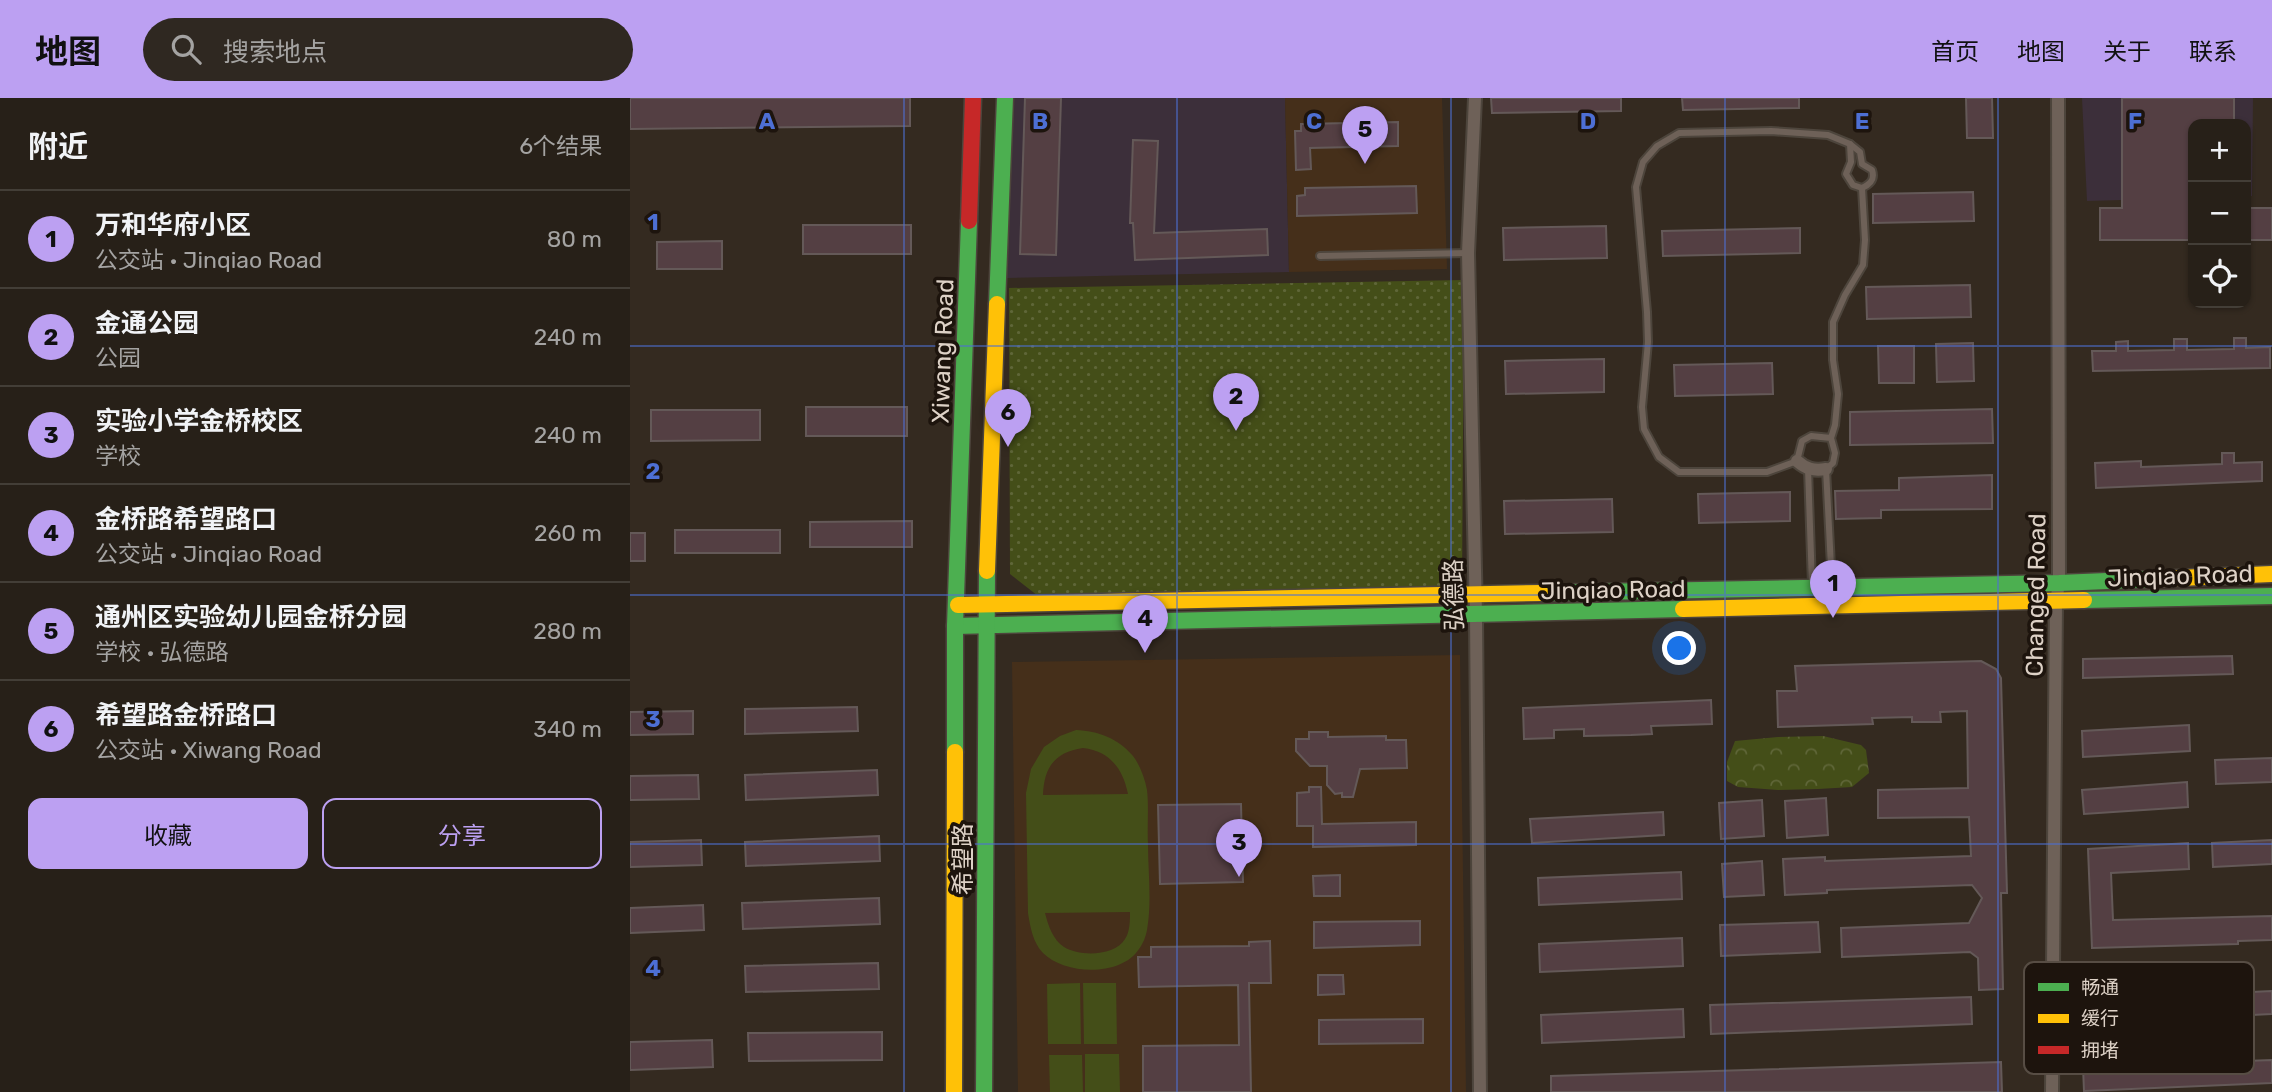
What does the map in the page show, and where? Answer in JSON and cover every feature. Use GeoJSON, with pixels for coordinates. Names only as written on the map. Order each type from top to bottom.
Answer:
{"type":"FeatureCollection","features":[{"type":"Feature","properties":{"kind":"street","name":"Xiwang Road"},"geometry":{"type":"LineString","coordinates":[[956,626],[973,98]]}},
{"type":"Feature","properties":{"kind":"street"},"geometry":{"type":"LineString","coordinates":[[986,604],[1004,98]]}},
{"type":"Feature","properties":{"kind":"street","name":"弘德路"},"geometry":{"type":"LineString","coordinates":[[1475,98],[1468,253],[1476,615],[1480,1092]]}},
{"type":"Feature","properties":{"kind":"street","name":"Changed Road"},"geometry":{"type":"LineString","coordinates":[[2053,962],[2056,602],[2059,583],[2058,98]]}},
{"type":"Feature","properties":{"kind":"street"},"geometry":{"type":"LineString","coordinates":[[1803,465],[1816,471],[1826,470]]}},
{"type":"Feature","properties":{"kind":"street","name":"Jinqiao Road"},"geometry":{"type":"LineString","coordinates":[[958,605],[2059,583],[2272,574]]}},
{"type":"Feature","properties":{"kind":"street","name":"Jinqiao Road"},"geometry":{"type":"LineString","coordinates":[[956,626],[2272,596]]}},
{"type":"Feature","properties":{"kind":"street","name":"希望路"},"geometry":{"type":"LineString","coordinates":[[984,1092],[986,604]]}},
{"type":"Feature","properties":{"kind":"street","name":"希望路"},"geometry":{"type":"LineString","coordinates":[[954,1092],[956,626]]}},
{"type":"Feature","properties":{"kind":"street","name":"Changed Road"},"geometry":{"type":"LineString","coordinates":[[2052,1074],[2052,1092]]}},
{"type":"Feature","properties":{"kind":"lane"},"geometry":{"type":"LineString","coordinates":[[1803,465],[1767,472],[1679,472],[1659,457],[1644,429],[1642,407],[1648,342],[1636,187],[1643,162],[1657,146],[1679,133],[1771,131],[1828,135],[1850,144],[1860,152],[1862,164],[1872,170],[1870,184],[1862,188],[1853,185],[1846,174],[1851,162],[1850,144]]}},
{"type":"Feature","properties":{"kind":"lane"},"geometry":{"type":"LineString","coordinates":[[1832,587],[1826,470],[1833,463],[1835,453],[1830,438],[1835,425],[1838,394],[1833,360],[1833,322],[1863,265],[1865,240],[1862,188]]}},
{"type":"Feature","properties":{"kind":"lane"},"geometry":{"type":"LineString","coordinates":[[1320,256],[1468,253]]}},
{"type":"Feature","properties":{"kind":"lane"},"geometry":{"type":"LineString","coordinates":[[1812,588],[1802,441],[1811,436],[1830,438]]}},
{"type":"Feature","properties":{"kind":"shaded area"},"geometry":{"type":"Polygon","coordinates":[[[1011,98],[1285,98],[1289,272],[1007,278],[1011,98]]]}},
{"type":"Feature","properties":{"kind":"shaded area"},"geometry":{"type":"Polygon","coordinates":[[[1285,98],[1442,98],[1447,269],[1289,272],[1285,98]]]}},
{"type":"Feature","properties":{"kind":"shaded area"},"geometry":{"type":"Polygon","coordinates":[[[2082,98],[2253,98],[2252,196],[2251,119],[2188,119],[2188,198],[2087,201],[2082,98]]]}},
{"type":"Feature","properties":{"kind":"shaded area"},"geometry":{"type":"Polygon","coordinates":[[[1460,655],[1466,1092],[1018,1092],[1012,662],[1460,655]]]}},
{"type":"Feature","properties":{"kind":"green space"},"geometry":{"type":"Polygon","coordinates":[[[1464,280],[1462,589],[1042,599],[1010,574],[1009,288],[1464,280]]]}},
{"type":"Feature","properties":{"kind":"green space"},"geometry":{"type":"Polygon","coordinates":[[[1076,730],[1100,734],[1114,740],[1136,760],[1147,790],[1150,898],[1147,932],[1131,958],[1120,965],[1092,970],[1065,966],[1043,953],[1032,934],[1028,913],[1026,793],[1031,769],[1044,747],[1060,736],[1076,730]],[[1083,748],[1065,753],[1053,762],[1046,776],[1043,795],[1128,794],[1123,777],[1114,763],[1101,753],[1083,748]],[[1130,912],[1045,913],[1060,944],[1079,952],[1097,953],[1114,949],[1125,939],[1130,912]]]}},
{"type":"Feature","properties":{"kind":"green space"},"geometry":{"type":"Polygon","coordinates":[[[1823,736],[1861,745],[1866,750],[1869,773],[1852,787],[1818,789],[1738,787],[1727,781],[1727,762],[1735,741],[1823,736]]]}},
{"type":"Feature","properties":{"kind":"green space"},"geometry":{"type":"Polygon","coordinates":[[[1080,983],[1081,1044],[1048,1044],[1047,984],[1080,983]]]}},
{"type":"Feature","properties":{"kind":"green space"},"geometry":{"type":"Polygon","coordinates":[[[1083,983],[1116,983],[1117,1044],[1084,1044],[1083,983]]]}},
{"type":"Feature","properties":{"kind":"green space"},"geometry":{"type":"Polygon","coordinates":[[[1085,1054],[1119,1054],[1120,1092],[1085,1092],[1085,1054]]]}},
{"type":"Feature","properties":{"kind":"green space"},"geometry":{"type":"Polygon","coordinates":[[[1049,1055],[1082,1055],[1083,1092],[1050,1092],[1049,1055]]]}},
{"type":"Feature","properties":{"kind":"building"},"geometry":{"type":"Polygon","coordinates":[[[630,98],[910,98],[910,126],[630,129],[630,98]]]}},
{"type":"Feature","properties":{"kind":"building"},"geometry":{"type":"Polygon","coordinates":[[[1025,98],[1061,98],[1056,255],[1020,254],[1025,98]]]}},
{"type":"Feature","properties":{"kind":"building"},"geometry":{"type":"Polygon","coordinates":[[[1491,98],[1621,98],[1621,111],[1492,113],[1491,98]]]}},
{"type":"Feature","properties":{"kind":"building"},"geometry":{"type":"Polygon","coordinates":[[[1682,98],[1799,98],[1799,108],[1683,110],[1682,98]]]}},
{"type":"Feature","properties":{"kind":"building"},"geometry":{"type":"Polygon","coordinates":[[[1966,98],[1992,98],[1993,138],[1967,138],[1966,98]]]}},
{"type":"Feature","properties":{"kind":"building"},"geometry":{"type":"Polygon","coordinates":[[[2122,98],[2234,98],[2234,119],[2188,119],[2188,240],[2100,240],[2100,208],[2122,208],[2122,98]]]}},
{"type":"Feature","properties":{"kind":"building"},"geometry":{"type":"Polygon","coordinates":[[[1398,122],[1398,146],[1310,148],[1311,169],[1296,170],[1295,131],[1301,131],[1301,124],[1398,122]]]}},
{"type":"Feature","properties":{"kind":"building"},"geometry":{"type":"Polygon","coordinates":[[[1133,140],[1158,141],[1154,233],[1267,229],[1268,255],[1135,260],[1133,223],[1130,223],[1133,140]]]}},
{"type":"Feature","properties":{"kind":"building"},"geometry":{"type":"Polygon","coordinates":[[[1416,186],[1417,213],[1297,216],[1297,196],[1305,195],[1305,188],[1416,186]]]}},
{"type":"Feature","properties":{"kind":"building"},"geometry":{"type":"Polygon","coordinates":[[[1973,192],[1974,221],[1873,223],[1873,194],[1973,192]]]}},
{"type":"Feature","properties":{"kind":"building"},"geometry":{"type":"Polygon","coordinates":[[[2251,208],[2272,208],[2272,240],[2251,240],[2251,208]]]}},
{"type":"Feature","properties":{"kind":"building"},"geometry":{"type":"Polygon","coordinates":[[[803,225],[911,225],[911,254],[803,254],[803,225]]]}},
{"type":"Feature","properties":{"kind":"building"},"geometry":{"type":"Polygon","coordinates":[[[1606,226],[1607,258],[1504,260],[1503,228],[1606,226]]]}},
{"type":"Feature","properties":{"kind":"building"},"geometry":{"type":"Polygon","coordinates":[[[1800,228],[1800,253],[1663,256],[1662,231],[1800,228]]]}},
{"type":"Feature","properties":{"kind":"building"},"geometry":{"type":"Polygon","coordinates":[[[722,241],[722,269],[657,269],[657,242],[722,241]]]}},
{"type":"Feature","properties":{"kind":"building"},"geometry":{"type":"Polygon","coordinates":[[[1970,285],[1971,317],[1867,319],[1866,287],[1970,285]]]}},
{"type":"Feature","properties":{"kind":"building"},"geometry":{"type":"Polygon","coordinates":[[[2234,338],[2246,338],[2246,348],[2270,347],[2270,368],[2093,371],[2092,351],[2116,351],[2116,342],[2128,341],[2128,351],[2174,350],[2174,339],[2187,339],[2187,350],[2234,349],[2234,338]]]}},
{"type":"Feature","properties":{"kind":"building"},"geometry":{"type":"Polygon","coordinates":[[[1973,343],[1974,381],[1937,382],[1936,344],[1973,343]]]}},
{"type":"Feature","properties":{"kind":"building"},"geometry":{"type":"Polygon","coordinates":[[[1878,346],[1914,346],[1914,383],[1879,383],[1878,346]]]}},
{"type":"Feature","properties":{"kind":"building"},"geometry":{"type":"Polygon","coordinates":[[[1604,359],[1604,392],[1506,394],[1505,361],[1604,359]]]}},
{"type":"Feature","properties":{"kind":"building"},"geometry":{"type":"Polygon","coordinates":[[[1772,363],[1773,394],[1675,396],[1674,365],[1772,363]]]}},
{"type":"Feature","properties":{"kind":"building"},"geometry":{"type":"Polygon","coordinates":[[[806,407],[907,407],[907,436],[806,436],[806,407]]]}},
{"type":"Feature","properties":{"kind":"building"},"geometry":{"type":"Polygon","coordinates":[[[1992,409],[1993,443],[1850,445],[1850,412],[1992,409]]]}},
{"type":"Feature","properties":{"kind":"building"},"geometry":{"type":"Polygon","coordinates":[[[651,410],[760,410],[760,440],[651,441],[651,410]]]}},
{"type":"Feature","properties":{"kind":"building"},"geometry":{"type":"Polygon","coordinates":[[[2222,453],[2234,453],[2234,463],[2262,462],[2262,481],[2096,488],[2095,463],[2141,461],[2141,467],[2222,464],[2222,453]]]}},
{"type":"Feature","properties":{"kind":"building"},"geometry":{"type":"Polygon","coordinates":[[[1992,475],[1992,509],[1881,510],[1881,518],[1836,519],[1835,491],[1899,490],[1899,478],[1992,475]]]}},
{"type":"Feature","properties":{"kind":"building"},"geometry":{"type":"Polygon","coordinates":[[[1790,492],[1790,521],[1699,523],[1698,494],[1790,492]]]}},
{"type":"Feature","properties":{"kind":"building"},"geometry":{"type":"Polygon","coordinates":[[[1612,499],[1613,532],[1505,534],[1504,501],[1612,499]]]}},
{"type":"Feature","properties":{"kind":"building"},"geometry":{"type":"Polygon","coordinates":[[[912,521],[912,547],[810,547],[810,522],[912,521]]]}},
{"type":"Feature","properties":{"kind":"building"},"geometry":{"type":"Polygon","coordinates":[[[675,530],[780,530],[780,553],[675,553],[675,530]]]}},
{"type":"Feature","properties":{"kind":"building"},"geometry":{"type":"Polygon","coordinates":[[[630,533],[645,533],[645,561],[630,561],[630,533]]]}},
{"type":"Feature","properties":{"kind":"building"},"geometry":{"type":"Polygon","coordinates":[[[2232,656],[2233,674],[2083,678],[2083,659],[2232,656]]]}},
{"type":"Feature","properties":{"kind":"building"},"geometry":{"type":"Polygon","coordinates":[[[1981,661],[1996,669],[2001,678],[2007,893],[2001,893],[2003,989],[1979,990],[1978,958],[1970,952],[1842,957],[1841,928],[1969,923],[1982,898],[1972,885],[1827,890],[1827,893],[1785,895],[1783,859],[1825,857],[1825,861],[1971,856],[1969,817],[1878,818],[1878,790],[1968,788],[1967,711],[1940,712],[1941,722],[1912,722],[1912,717],[1872,718],[1873,724],[1778,727],[1777,691],[1797,691],[1795,666],[1981,661]]]}},
{"type":"Feature","properties":{"kind":"building"},"geometry":{"type":"Polygon","coordinates":[[[1711,700],[1712,724],[1651,726],[1652,734],[1631,735],[1584,736],[1584,729],[1554,730],[1554,738],[1524,739],[1523,708],[1711,700]]]}},
{"type":"Feature","properties":{"kind":"building"},"geometry":{"type":"Polygon","coordinates":[[[857,707],[858,731],[745,734],[745,709],[857,707]]]}},
{"type":"Feature","properties":{"kind":"building"},"geometry":{"type":"Polygon","coordinates":[[[693,711],[693,734],[630,735],[630,712],[693,711]]]}},
{"type":"Feature","properties":{"kind":"building"},"geometry":{"type":"Polygon","coordinates":[[[2189,725],[2190,751],[2083,757],[2082,731],[2189,725]]]}},
{"type":"Feature","properties":{"kind":"building"},"geometry":{"type":"Polygon","coordinates":[[[1309,732],[1328,732],[1328,737],[1386,736],[1386,740],[1406,740],[1407,768],[1360,769],[1353,797],[1342,797],[1342,793],[1335,794],[1327,785],[1327,766],[1310,766],[1296,751],[1296,739],[1309,739],[1309,732]]]}},
{"type":"Feature","properties":{"kind":"building"},"geometry":{"type":"Polygon","coordinates":[[[2272,758],[2272,782],[2216,784],[2215,760],[2272,758]]]}},
{"type":"Feature","properties":{"kind":"building"},"geometry":{"type":"Polygon","coordinates":[[[877,770],[878,795],[746,800],[745,775],[877,770]]]}},
{"type":"Feature","properties":{"kind":"building"},"geometry":{"type":"Polygon","coordinates":[[[698,775],[699,799],[630,800],[630,776],[698,775]]]}},
{"type":"Feature","properties":{"kind":"building"},"geometry":{"type":"Polygon","coordinates":[[[2187,782],[2188,807],[2084,814],[2082,790],[2187,782]]]}},
{"type":"Feature","properties":{"kind":"building"},"geometry":{"type":"Polygon","coordinates":[[[1309,787],[1321,787],[1322,824],[1416,822],[1416,845],[1313,847],[1313,826],[1297,826],[1297,793],[1309,792],[1309,787]]]}},
{"type":"Feature","properties":{"kind":"building"},"geometry":{"type":"Polygon","coordinates":[[[1826,798],[1828,835],[1787,838],[1785,801],[1826,798]]]}},
{"type":"Feature","properties":{"kind":"building"},"geometry":{"type":"Polygon","coordinates":[[[1762,800],[1764,836],[1721,839],[1719,803],[1762,800]]]}},
{"type":"Feature","properties":{"kind":"building"},"geometry":{"type":"Polygon","coordinates":[[[1241,804],[1243,882],[1160,884],[1158,805],[1241,804]]]}},
{"type":"Feature","properties":{"kind":"building"},"geometry":{"type":"Polygon","coordinates":[[[1663,812],[1664,835],[1532,843],[1530,819],[1663,812]]]}},
{"type":"Feature","properties":{"kind":"building"},"geometry":{"type":"Polygon","coordinates":[[[879,836],[880,861],[746,866],[745,842],[879,836]]]}},
{"type":"Feature","properties":{"kind":"building"},"geometry":{"type":"Polygon","coordinates":[[[701,840],[702,865],[630,867],[630,842],[701,840]]]}},
{"type":"Feature","properties":{"kind":"building"},"geometry":{"type":"Polygon","coordinates":[[[2272,840],[2272,864],[2213,867],[2212,843],[2272,840]]]}},
{"type":"Feature","properties":{"kind":"building"},"geometry":{"type":"Polygon","coordinates":[[[2188,843],[2189,869],[2111,873],[2113,920],[2272,916],[2272,940],[2238,941],[2238,944],[2092,948],[2088,849],[2188,843]]]}},
{"type":"Feature","properties":{"kind":"building"},"geometry":{"type":"Polygon","coordinates":[[[1762,861],[1764,895],[1724,897],[1722,864],[1762,861]]]}},
{"type":"Feature","properties":{"kind":"building"},"geometry":{"type":"Polygon","coordinates":[[[1681,872],[1682,899],[1539,905],[1538,878],[1681,872]]]}},
{"type":"Feature","properties":{"kind":"building"},"geometry":{"type":"Polygon","coordinates":[[[1340,875],[1340,896],[1314,896],[1313,876],[1340,875]]]}},
{"type":"Feature","properties":{"kind":"building"},"geometry":{"type":"Polygon","coordinates":[[[879,898],[880,924],[743,929],[742,903],[879,898]]]}},
{"type":"Feature","properties":{"kind":"building"},"geometry":{"type":"Polygon","coordinates":[[[703,905],[704,930],[630,933],[630,908],[703,905]]]}},
{"type":"Feature","properties":{"kind":"building"},"geometry":{"type":"Polygon","coordinates":[[[1420,921],[1420,945],[1314,948],[1314,922],[1420,921]]]}},
{"type":"Feature","properties":{"kind":"building"},"geometry":{"type":"Polygon","coordinates":[[[1818,922],[1820,952],[1721,956],[1720,925],[1818,922]]]}},
{"type":"Feature","properties":{"kind":"building"},"geometry":{"type":"Polygon","coordinates":[[[1682,938],[1683,966],[1540,972],[1539,944],[1682,938]]]}},
{"type":"Feature","properties":{"kind":"building"},"geometry":{"type":"Polygon","coordinates":[[[1270,941],[1271,983],[1249,983],[1251,1092],[1143,1092],[1143,1046],[1239,1045],[1238,985],[1139,987],[1138,957],[1151,957],[1151,947],[1249,946],[1249,942],[1270,941]]]}},
{"type":"Feature","properties":{"kind":"building"},"geometry":{"type":"Polygon","coordinates":[[[878,963],[879,989],[746,992],[745,966],[878,963]]]}},
{"type":"Feature","properties":{"kind":"building"},"geometry":{"type":"Polygon","coordinates":[[[1318,975],[1343,975],[1344,994],[1318,995],[1318,975]]]}},
{"type":"Feature","properties":{"kind":"building"},"geometry":{"type":"Polygon","coordinates":[[[2272,991],[2272,1014],[2254,1015],[2254,992],[2272,991]]]}},
{"type":"Feature","properties":{"kind":"building"},"geometry":{"type":"Polygon","coordinates":[[[1971,997],[1972,1024],[1711,1034],[1710,1005],[1971,997]]]}},
{"type":"Feature","properties":{"kind":"building"},"geometry":{"type":"Polygon","coordinates":[[[1683,1009],[1684,1037],[1542,1043],[1541,1015],[1683,1009]]]}},
{"type":"Feature","properties":{"kind":"building"},"geometry":{"type":"Polygon","coordinates":[[[1423,1019],[1423,1043],[1319,1044],[1319,1020],[1423,1019]]]}},
{"type":"Feature","properties":{"kind":"building"},"geometry":{"type":"Polygon","coordinates":[[[882,1032],[882,1060],[749,1061],[748,1033],[882,1032]]]}},
{"type":"Feature","properties":{"kind":"building"},"geometry":{"type":"Polygon","coordinates":[[[712,1040],[713,1067],[630,1070],[630,1042],[712,1040]]]}},
{"type":"Feature","properties":{"kind":"building"},"geometry":{"type":"Polygon","coordinates":[[[2272,1060],[2272,1083],[2084,1091],[2083,1074],[2254,1074],[2254,1061],[2272,1060]]]}},
{"type":"Feature","properties":{"kind":"building"},"geometry":{"type":"Polygon","coordinates":[[[2001,1062],[2002,1092],[1551,1092],[1551,1076],[2001,1062]]]}},
{"type":"Feature","properties":{"kind":"traffic: fast"},"geometry":{"type":"LineString","coordinates":[[997,304],[1005,98]]}},
{"type":"Feature","properties":{"kind":"traffic: fast"},"geometry":{"type":"LineString","coordinates":[[955,752],[955,626],[969,221]]}},
{"type":"Feature","properties":{"kind":"traffic: fast"},"geometry":{"type":"LineString","coordinates":[[984,1092],[987,571]]}},
{"type":"Feature","properties":{"kind":"traffic: fast"},"geometry":{"type":"LineString","coordinates":[[1541,593],[2155,579]]}},
{"type":"Feature","properties":{"kind":"traffic: fast"},"geometry":{"type":"LineString","coordinates":[[2084,600],[2272,596]]}},
{"type":"Feature","properties":{"kind":"traffic: fast"},"geometry":{"type":"LineString","coordinates":[[955,626],[1683,609]]}},
{"type":"Feature","properties":{"kind":"traffic: slow"},"geometry":{"type":"LineString","coordinates":[[987,571],[997,304]]}},
{"type":"Feature","properties":{"kind":"traffic: slow"},"geometry":{"type":"LineString","coordinates":[[2155,579],[2272,574]]}},
{"type":"Feature","properties":{"kind":"traffic: slow"},"geometry":{"type":"LineString","coordinates":[[958,605],[1541,593]]}},
{"type":"Feature","properties":{"kind":"traffic: slow"},"geometry":{"type":"LineString","coordinates":[[1683,609],[2084,600]]}},
{"type":"Feature","properties":{"kind":"traffic: slow"},"geometry":{"type":"LineString","coordinates":[[954,1092],[955,752]]}},
{"type":"Feature","properties":{"kind":"traffic: jam"},"geometry":{"type":"LineString","coordinates":[[969,221],[973,98]]}},
{"type":"Feature","properties":{"kind":"place","name":"通州区实验幼儿园金桥分园"},"geometry":{"type":"Point","coordinates":[1365,164]}},
{"type":"Feature","properties":{"kind":"place","name":"金通公园"},"geometry":{"type":"Point","coordinates":[1236,431]}},
{"type":"Feature","properties":{"kind":"place","name":"希望路金桥路口"},"geometry":{"type":"Point","coordinates":[1008,447]}},
{"type":"Feature","properties":{"kind":"place","name":"万和华府小区"},"geometry":{"type":"Point","coordinates":[1833,618]}},
{"type":"Feature","properties":{"kind":"place","name":"金桥路希望路口"},"geometry":{"type":"Point","coordinates":[1145,653]}},
{"type":"Feature","properties":{"kind":"place","name":"实验小学金桥校区"},"geometry":{"type":"Point","coordinates":[1239,877]}}]}
